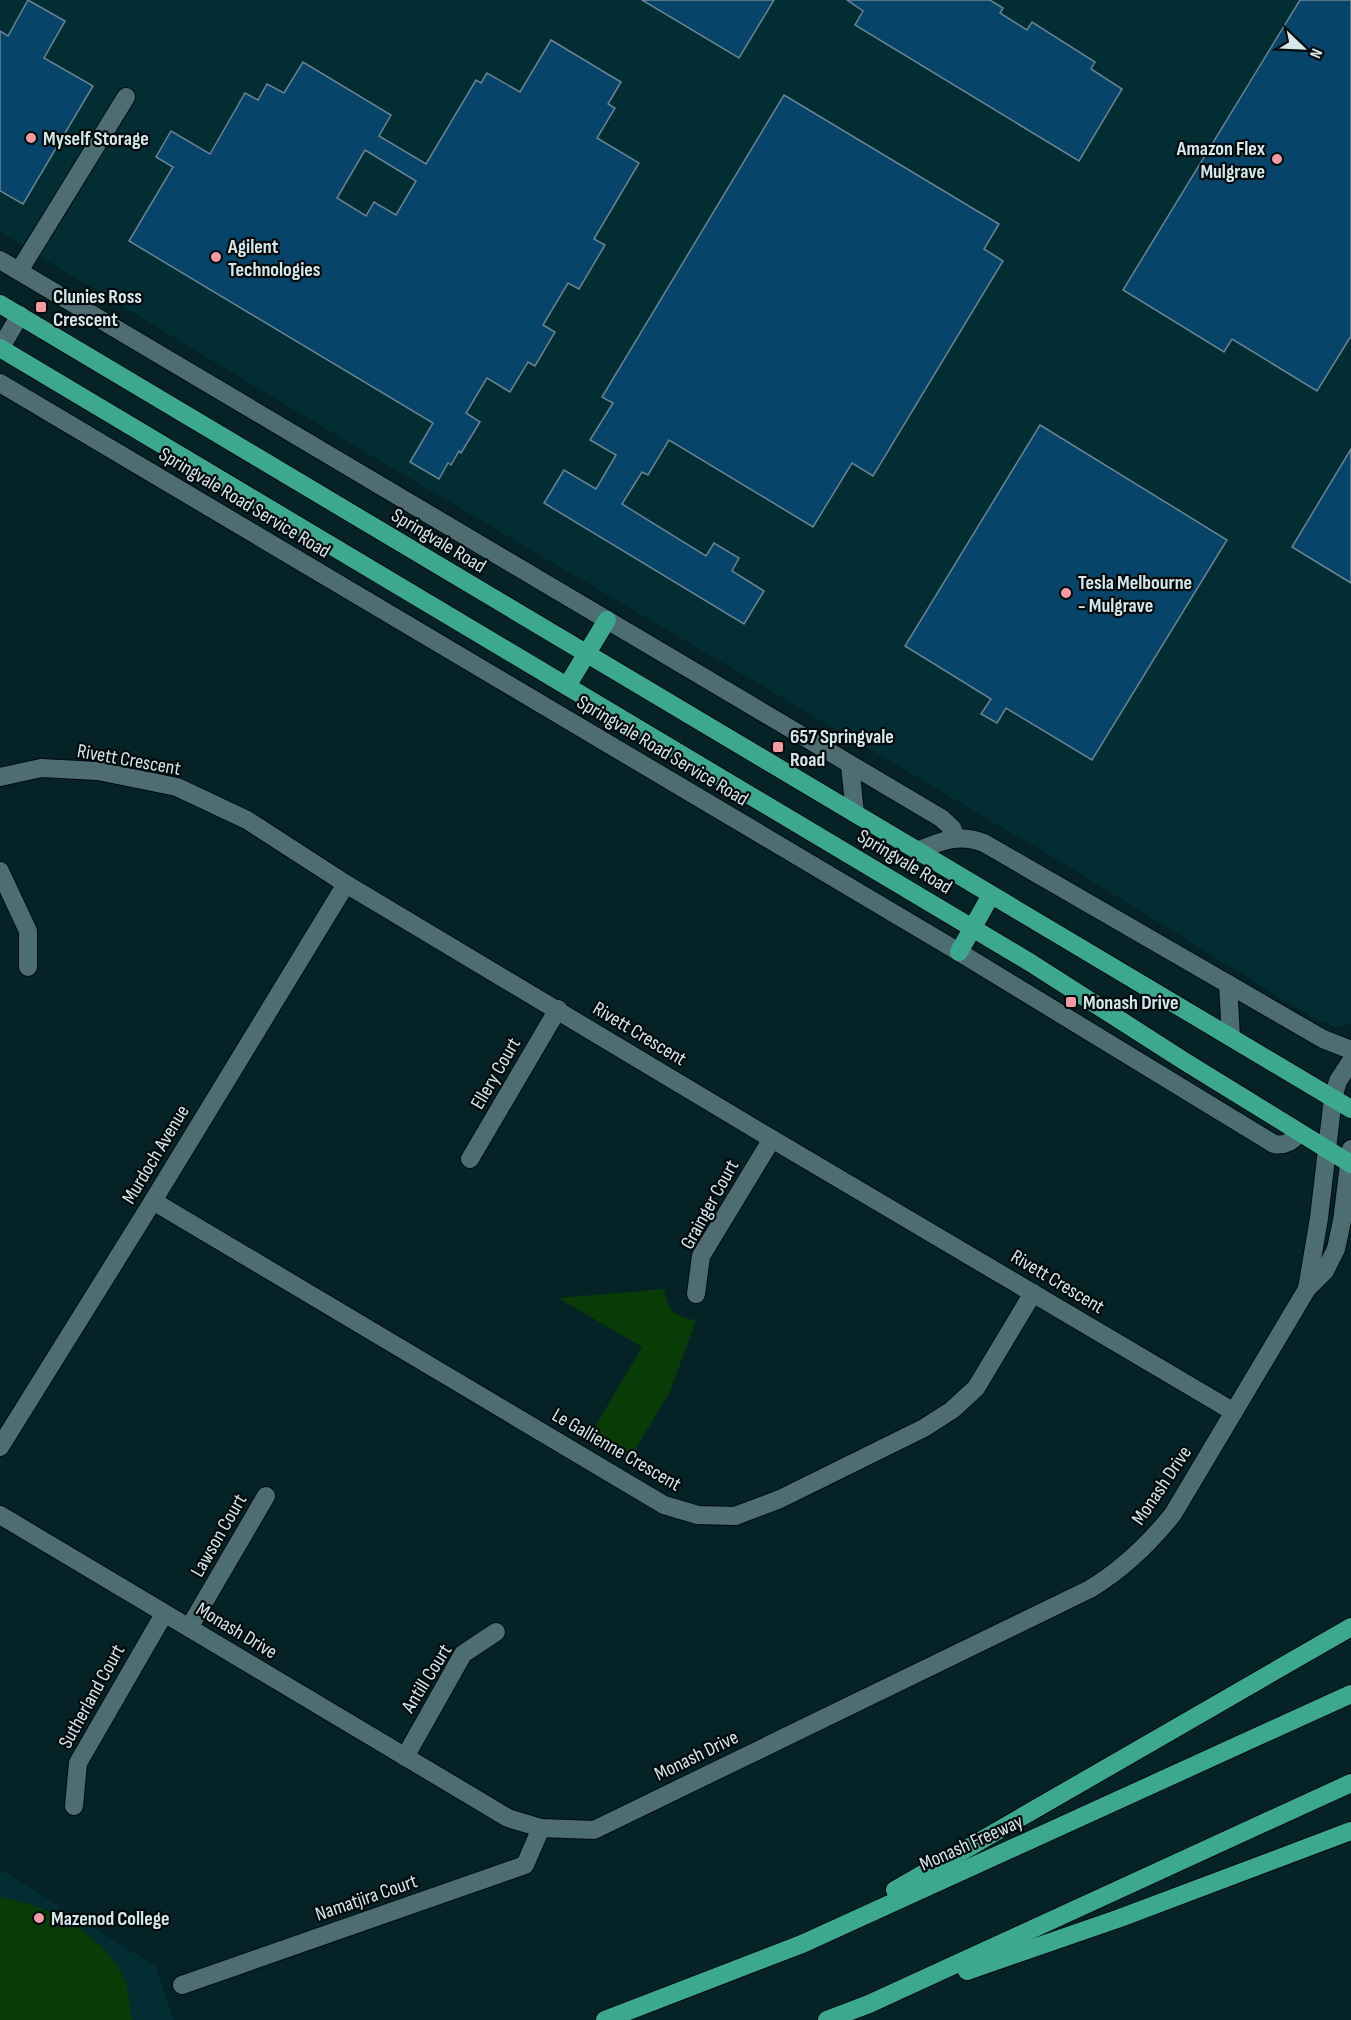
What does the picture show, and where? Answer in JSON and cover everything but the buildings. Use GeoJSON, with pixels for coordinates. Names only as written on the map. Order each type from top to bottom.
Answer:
{"type":"FeatureCollection","features":[{"type":"Feature","properties":{"kind":"highway","name":"Springvale Road"},"geometry":{"type":"LineString","coordinates":[[0,304],[1351,1109]]}},
{"type":"Feature","properties":{"kind":"highway","name":"Springvale Road"},"geometry":{"type":"LineString","coordinates":[[0,349],[973,928],[1328,1150],[1350,1158]]}},
{"type":"Feature","properties":{"kind":"highway"},"geometry":{"type":"LineString","coordinates":[[567,686],[607,620]]}},
{"type":"Feature","properties":{"kind":"highway"},"geometry":{"type":"LineString","coordinates":[[959,952],[991,895]]}},
{"type":"Feature","properties":{"kind":"highway"},"geometry":{"type":"LineString","coordinates":[[802,1944],[1351,1627]]}},
{"type":"Feature","properties":{"kind":"highway","name":"Monash Freeway"},"geometry":{"type":"LineString","coordinates":[[605,2020],[802,1944],[1351,1694]]}},
{"type":"Feature","properties":{"kind":"highway"},"geometry":{"type":"LineString","coordinates":[[869,2004],[1351,1783]]}},
{"type":"Feature","properties":{"kind":"highway"},"geometry":{"type":"LineString","coordinates":[[827,2020],[1120,1918],[1351,1831]]}},
{"type":"Feature","properties":{"kind":"street"},"geometry":{"type":"LineString","coordinates":[[19,271],[126,96]]}},
{"type":"Feature","properties":{"kind":"street"},"geometry":{"type":"LineString","coordinates":[[0,260],[941,818],[952,828],[956,837],[973,838],[984,843],[1323,1039],[1351,1050]]}},
{"type":"Feature","properties":{"kind":"street"},"geometry":{"type":"LineString","coordinates":[[0,349],[20,315]]}},
{"type":"Feature","properties":{"kind":"street","name":"Springvale Road Service Road"},"geometry":{"type":"LineString","coordinates":[[0,383],[959,952],[1274,1144],[1281,1145],[1292,1141],[1300,1132]]}},
{"type":"Feature","properties":{"kind":"street"},"geometry":{"type":"LineString","coordinates":[[415,629],[430,604]]}},
{"type":"Feature","properties":{"kind":"street","name":"Springvale Road"},"geometry":{"type":"LineString","coordinates":[[850,765],[855,813]]}},
{"type":"Feature","properties":{"kind":"street","name":"Rivett Crescent"},"geometry":{"type":"LineString","coordinates":[[0,777],[41,768],[87,771],[177,788],[247,820],[346,884],[558,1009],[771,1139],[1234,1412]]}},
{"type":"Feature","properties":{"kind":"street","name":"Springvale Road"},"geometry":{"type":"LineString","coordinates":[[917,851],[956,837]]}},
{"type":"Feature","properties":{"kind":"street"},"geometry":{"type":"LineString","coordinates":[[0,871],[28,931],[28,967]]}},
{"type":"Feature","properties":{"kind":"street","name":"Murdoch Avenue"},"geometry":{"type":"LineString","coordinates":[[0,1447],[346,884]]}},
{"type":"Feature","properties":{"kind":"street"},"geometry":{"type":"LineString","coordinates":[[1228,984],[1231,1037]]}},
{"type":"Feature","properties":{"kind":"street","name":"Ellery Court"},"geometry":{"type":"LineString","coordinates":[[470,1160],[558,1009]]}},
{"type":"Feature","properties":{"kind":"street","name":"Monash Drive"},"geometry":{"type":"LineString","coordinates":[[1307,1289],[1319,1218],[1333,1098],[1338,1081],[1351,1061]]}},
{"type":"Feature","properties":{"kind":"street","name":"Grainger Court"},"geometry":{"type":"LineString","coordinates":[[696,1294],[702,1256],[771,1139]]}},
{"type":"Feature","properties":{"kind":"street","name":"Monash Drive"},"geometry":{"type":"LineString","coordinates":[[0,1515],[508,1818],[541,1828],[594,1830],[1099,1584],[1126,1564],[1152,1540],[1173,1514],[1307,1289],[1325,1271],[1346,1220],[1350,1158]]}},
{"type":"Feature","properties":{"kind":"street","name":"Le Gallienne Crescent"},"geometry":{"type":"LineString","coordinates":[[153,1201],[664,1505],[698,1515],[735,1516],[780,1499],[924,1428],[952,1410],[976,1388],[1033,1293]]}},
{"type":"Feature","properties":{"kind":"street"},"geometry":{"type":"LineString","coordinates":[[1319,1218],[1346,1220]]}},
{"type":"Feature","properties":{"kind":"street","name":"Lawson Court"},"geometry":{"type":"LineString","coordinates":[[189,1628],[266,1496]]}},
{"type":"Feature","properties":{"kind":"street","name":"Sutherland Court"},"geometry":{"type":"LineString","coordinates":[[74,1806],[78,1763],[164,1614]]}},
{"type":"Feature","properties":{"kind":"street","name":"Antill Court"},"geometry":{"type":"LineString","coordinates":[[405,1757],[463,1654],[496,1632]]}},
{"type":"Feature","properties":{"kind":"street","name":"Namatjira Court"},"geometry":{"type":"LineString","coordinates":[[182,1985],[525,1865],[541,1828]]}},
{"type":"Feature","properties":{"kind":"shaded area"},"geometry":{"type":"Polygon","coordinates":[[[0,0],[1351,0],[1351,1023],[1336,1027],[1313,1018],[1061,862],[287,406],[0,232],[0,0]]]}},
{"type":"Feature","properties":{"kind":"shaded area","name":"Mazenod College"},"geometry":{"type":"Polygon","coordinates":[[[0,1869],[155,1966],[174,2020],[0,2020],[0,1869]]]}},
{"type":"Feature","properties":{"kind":"green space"},"geometry":{"type":"Polygon","coordinates":[[[664,1289],[670,1308],[674,1312],[696,1320],[670,1392],[628,1461],[589,1437],[642,1347],[558,1298],[664,1289]]]}},
{"type":"Feature","properties":{"kind":"green space","name":"Mazenod College"},"geometry":{"type":"Polygon","coordinates":[[[0,1897],[45,1910],[74,1925],[100,1946],[120,1970],[126,1983],[132,2020],[0,2020],[0,1897]]]}},
{"type":"Feature","properties":{"kind":"place","name":"Myself Storage"},"geometry":{"type":"Point","coordinates":[31,138]}},
{"type":"Feature","properties":{"kind":"place","name":"Amazon Flex Mulgrave"},"geometry":{"type":"Point","coordinates":[1277,159]}},
{"type":"Feature","properties":{"kind":"place","name":"Agilent Technologies"},"geometry":{"type":"Point","coordinates":[216,257]}},
{"type":"Feature","properties":{"kind":"place","name":"Clunies Ross Crescent"},"geometry":{"type":"Point","coordinates":[41,307]}},
{"type":"Feature","properties":{"kind":"place","name":"Tesla Melbourne - Mulgrave"},"geometry":{"type":"Point","coordinates":[1066,593]}},
{"type":"Feature","properties":{"kind":"place","name":"657 Springvale Road"},"geometry":{"type":"Point","coordinates":[778,747]}},
{"type":"Feature","properties":{"kind":"place","name":"Monash Drive"},"geometry":{"type":"Point","coordinates":[1071,1002]}},
{"type":"Feature","properties":{"kind":"place","name":"Mazenod College"},"geometry":{"type":"Point","coordinates":[39,1918]}}]}
